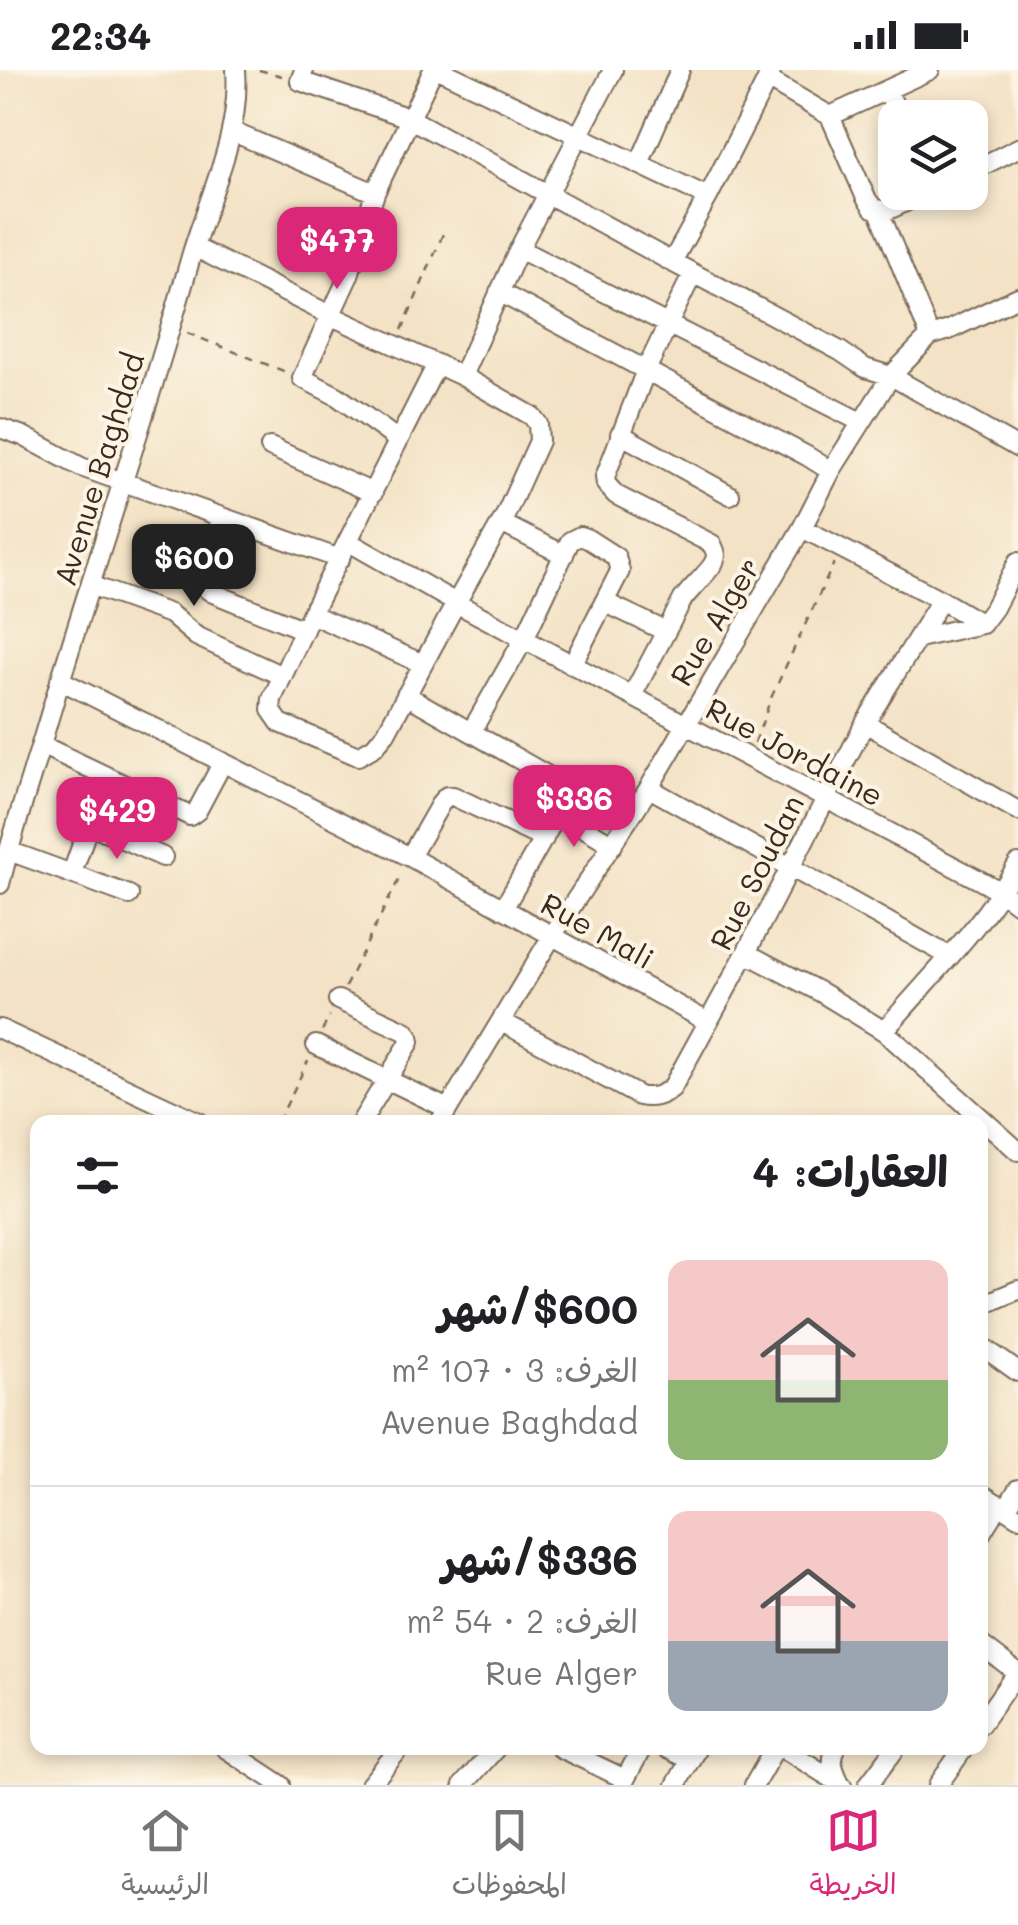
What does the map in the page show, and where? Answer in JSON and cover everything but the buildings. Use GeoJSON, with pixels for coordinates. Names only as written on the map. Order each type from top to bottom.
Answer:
{"type":"FeatureCollection","features":[{"type":"Feature","properties":{"kind":"street","name":"Avenue Baghdad"},"geometry":{"type":"LineString","coordinates":[[0,884],[194,247],[233,132],[238,92],[236,70]]}},
{"type":"Feature","properties":{"kind":"street"},"geometry":{"type":"LineString","coordinates":[[398,440],[337,396],[302,378],[332,316],[375,193],[432,70]]}},
{"type":"Feature","properties":{"kind":"street"},"geometry":{"type":"LineString","coordinates":[[440,70],[708,198]]}},
{"type":"Feature","properties":{"kind":"street"},"geometry":{"type":"LineString","coordinates":[[462,376],[548,192],[613,70]]}},
{"type":"Feature","properties":{"kind":"street"},"geometry":{"type":"LineString","coordinates":[[639,164],[680,70]]}},
{"type":"Feature","properties":{"kind":"street"},"geometry":{"type":"LineString","coordinates":[[830,116],[930,70]]}},
{"type":"Feature","properties":{"kind":"street"},"geometry":{"type":"LineString","coordinates":[[672,262],[770,75],[830,116],[866,198],[873,208],[884,210]]}},
{"type":"Feature","properties":{"kind":"street"},"geometry":{"type":"LineString","coordinates":[[302,76],[409,118],[1018,448]]}},
{"type":"Feature","properties":{"kind":"street"},"geometry":{"type":"LineString","coordinates":[[887,92],[891,100]]}},
{"type":"Feature","properties":{"kind":"street"},"geometry":{"type":"LineString","coordinates":[[233,132],[375,193]]}},
{"type":"Feature","properties":{"kind":"street"},"geometry":{"type":"LineString","coordinates":[[988,163],[1018,148]]}},
{"type":"Feature","properties":{"kind":"street"},"geometry":{"type":"LineString","coordinates":[[879,211],[930,336]]}},
{"type":"Feature","properties":{"kind":"street"},"geometry":{"type":"LineString","coordinates":[[194,247],[462,376],[532,416],[538,424],[540,441],[501,524],[386,733],[374,747],[358,756],[286,726],[274,716],[272,699],[437,364]]}},
{"type":"Feature","properties":{"kind":"street"},"geometry":{"type":"LineString","coordinates":[[520,249],[860,422]]}},
{"type":"Feature","properties":{"kind":"street"},"geometry":{"type":"LineString","coordinates":[[632,696],[694,584],[714,565],[712,544],[623,499],[610,490],[605,477],[646,370],[693,273]]}},
{"type":"Feature","properties":{"kind":"street"},"geometry":{"type":"LineString","coordinates":[[499,292],[830,471]]}},
{"type":"Feature","properties":{"kind":"street","name":"Rue Alger"},"geometry":{"type":"LineString","coordinates":[[445,1115],[552,936],[649,788],[802,528],[830,471],[891,376],[930,336],[1018,297]]}},
{"type":"Feature","properties":{"kind":"street","name":"Rue Jordaine"},"geometry":{"type":"LineString","coordinates":[[0,428],[81,467],[222,517],[345,551],[456,603],[1002,892],[1018,904]]}},
{"type":"Feature","properties":{"kind":"street"},"geometry":{"type":"LineString","coordinates":[[620,434],[730,495]]}},
{"type":"Feature","properties":{"kind":"street"},"geometry":{"type":"LineString","coordinates":[[270,447],[372,493]]}},
{"type":"Feature","properties":{"kind":"street"},"geometry":{"type":"LineString","coordinates":[[222,517],[201,575],[204,587],[423,664]]}},
{"type":"Feature","properties":{"kind":"street"},"geometry":{"type":"LineString","coordinates":[[501,524],[564,555]]}},
{"type":"Feature","properties":{"kind":"street"},"geometry":{"type":"LineString","coordinates":[[802,528],[982,624]]}},
{"type":"Feature","properties":{"kind":"street"},"geometry":{"type":"LineString","coordinates":[[471,732],[524,639],[570,542],[580,536],[616,556],[620,571],[572,664]]}},
{"type":"Feature","properties":{"kind":"street"},"geometry":{"type":"LineString","coordinates":[[918,638],[982,624],[1018,562]]}},
{"type":"Feature","properties":{"kind":"street"},"geometry":{"type":"LineString","coordinates":[[90,585],[170,614],[196,636],[282,676]]}},
{"type":"Feature","properties":{"kind":"street","name":"Rue Soudan"},"geometry":{"type":"LineString","coordinates":[[502,1022],[638,1096],[658,1096],[672,1088],[865,723],[941,600]]}},
{"type":"Feature","properties":{"kind":"street"},"geometry":{"type":"LineString","coordinates":[[604,602],[665,631]]}},
{"type":"Feature","properties":{"kind":"street","name":"Rue Mali"},"geometry":{"type":"LineString","coordinates":[[60,680],[410,857],[708,1022]]}},
{"type":"Feature","properties":{"kind":"street"},"geometry":{"type":"LineString","coordinates":[[406,696],[564,784],[570,792],[503,909]]}},
{"type":"Feature","properties":{"kind":"street"},"geometry":{"type":"LineString","coordinates":[[865,723],[1018,811]]}},
{"type":"Feature","properties":{"kind":"street"},"geometry":{"type":"LineString","coordinates":[[41,745],[194,815],[223,762]]}},
{"type":"Feature","properties":{"kind":"street"},"geometry":{"type":"LineString","coordinates":[[72,873],[106,776]]}},
{"type":"Feature","properties":{"kind":"street"},"geometry":{"type":"LineString","coordinates":[[649,788],[949,956]]}},
{"type":"Feature","properties":{"kind":"street"},"geometry":{"type":"LineString","coordinates":[[410,857],[447,796],[544,839]]}},
{"type":"Feature","properties":{"kind":"street"},"geometry":{"type":"LineString","coordinates":[[560,813],[613,845]]}},
{"type":"Feature","properties":{"kind":"street"},"geometry":{"type":"LineString","coordinates":[[89,824],[163,857]]}},
{"type":"Feature","properties":{"kind":"street"},"geometry":{"type":"LineString","coordinates":[[9,851],[129,896]]}},
{"type":"Feature","properties":{"kind":"street"},"geometry":{"type":"LineString","coordinates":[[884,1031],[1002,892],[1018,864]]}},
{"type":"Feature","properties":{"kind":"street"},"geometry":{"type":"LineString","coordinates":[[746,953],[822,992],[884,1031],[973,1115]]}},
{"type":"Feature","properties":{"kind":"street"},"geometry":{"type":"LineString","coordinates":[[338,1000],[410,1036],[366,1115]]}},
{"type":"Feature","properties":{"kind":"street"},"geometry":{"type":"LineString","coordinates":[[0,1030],[184,1115]]}},
{"type":"Feature","properties":{"kind":"street"},"geometry":{"type":"LineString","coordinates":[[316,1046],[388,1080],[442,1115]]}},
{"type":"Feature","properties":{"kind":"street"},"geometry":{"type":"LineString","coordinates":[[988,1128],[1018,1151]]}},
{"type":"Feature","properties":{"kind":"street"},"geometry":{"type":"LineString","coordinates":[[988,1303],[1018,1290]]}},
{"type":"Feature","properties":{"kind":"street"},"geometry":{"type":"LineString","coordinates":[[988,1351],[1018,1372]]}},
{"type":"Feature","properties":{"kind":"street"},"geometry":{"type":"LineString","coordinates":[[988,1528],[1008,1510],[1018,1490]]}},
{"type":"Feature","properties":{"kind":"street"},"geometry":{"type":"LineString","coordinates":[[988,1650],[1018,1672],[988,1714]]}},
{"type":"Feature","properties":{"kind":"street"},"geometry":{"type":"LineString","coordinates":[[235,1755],[280,1785]]}},
{"type":"Feature","properties":{"kind":"street"},"geometry":{"type":"LineString","coordinates":[[370,1785],[394,1755]]}},
{"type":"Feature","properties":{"kind":"street"},"geometry":{"type":"LineString","coordinates":[[463,1785],[490,1755]]}},
{"type":"Feature","properties":{"kind":"street"},"geometry":{"type":"LineString","coordinates":[[573,1755],[624,1782],[638,1755]]}},
{"type":"Feature","properties":{"kind":"street"},"geometry":{"type":"LineString","coordinates":[[676,1785],[693,1755]]}},
{"type":"Feature","properties":{"kind":"street"},"geometry":{"type":"LineString","coordinates":[[754,1785],[770,1755]]}},
{"type":"Feature","properties":{"kind":"street"},"geometry":{"type":"LineString","coordinates":[[795,1755],[841,1783]]}},
{"type":"Feature","properties":{"kind":"street"},"geometry":{"type":"LineString","coordinates":[[833,1755],[832,1767],[841,1783]]}},
{"type":"Feature","properties":{"kind":"street"},"geometry":{"type":"LineString","coordinates":[[868,1785],[891,1755]]}},
{"type":"Feature","properties":{"kind":"street"},"geometry":{"type":"LineString","coordinates":[[938,1785],[959,1755]]}},
{"type":"Feature","properties":{"kind":"path"},"geometry":{"type":"LineString","coordinates":[[259,70],[302,76]]}},
{"type":"Feature","properties":{"kind":"path"},"geometry":{"type":"LineString","coordinates":[[396,345],[442,234]]}},
{"type":"Feature","properties":{"kind":"path"},"geometry":{"type":"LineString","coordinates":[[171,326],[302,378]]}},
{"type":"Feature","properties":{"kind":"path"},"geometry":{"type":"LineString","coordinates":[[749,758],[771,698],[842,549]]}}]}
